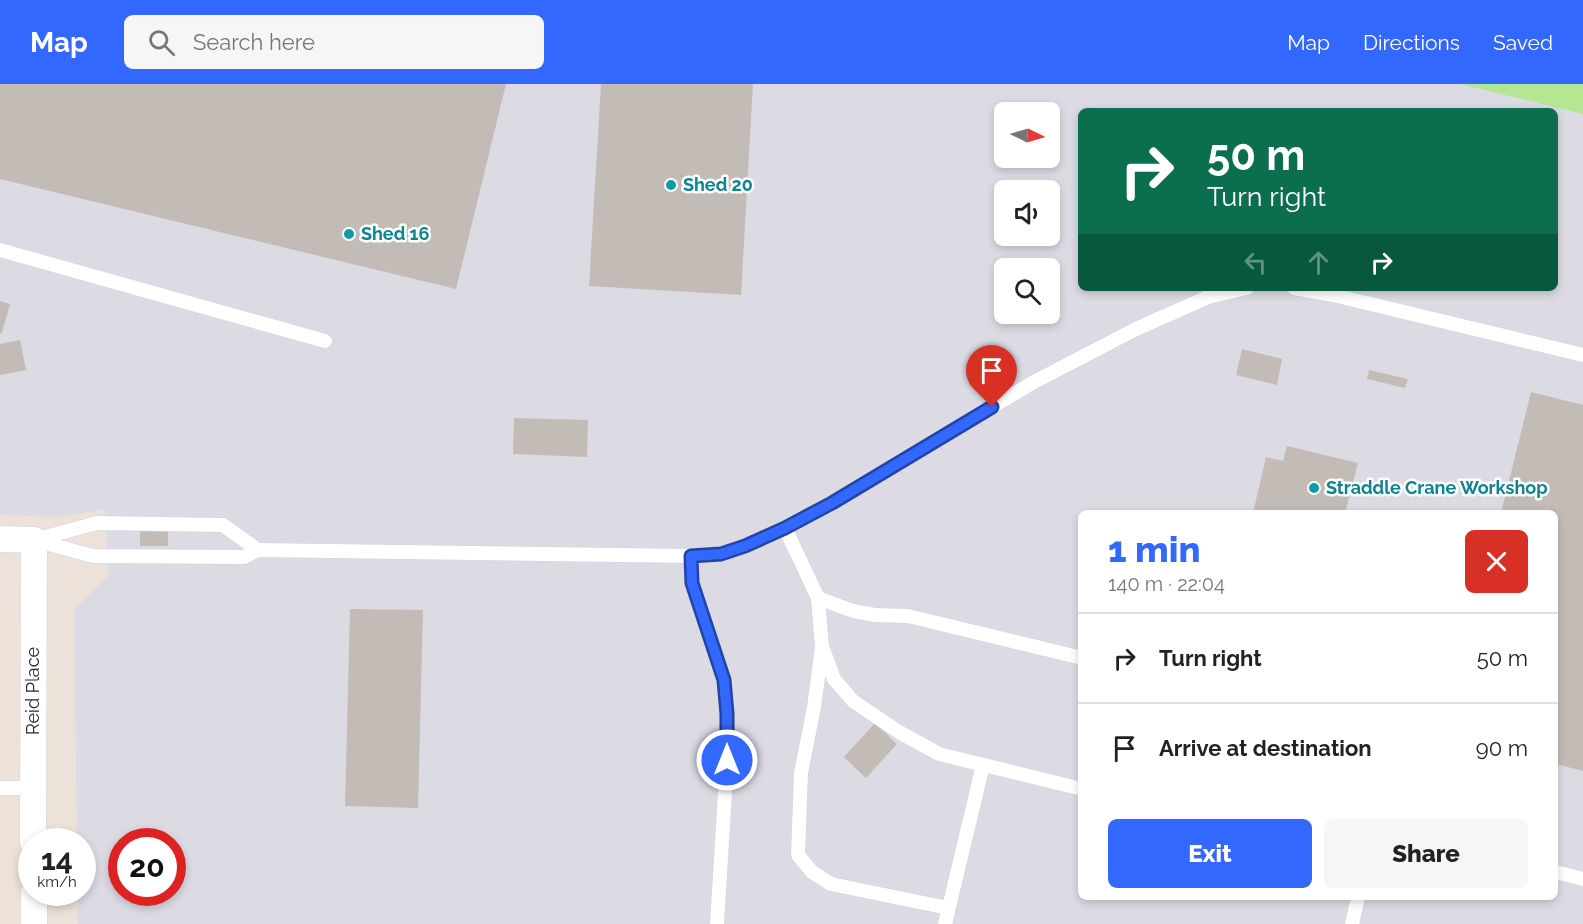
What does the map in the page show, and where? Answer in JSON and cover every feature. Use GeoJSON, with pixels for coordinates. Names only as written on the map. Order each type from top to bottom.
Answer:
{"type":"FeatureCollection","features":[{"type":"Feature","properties":{"kind":"street"},"geometry":{"type":"LineString","coordinates":[[0,539],[34,540]]}},
{"type":"Feature","properties":{"kind":"street","name":"Reid Place"},"geometry":{"type":"LineString","coordinates":[[33,828],[34,540]]}},
{"type":"Feature","properties":{"kind":"street"},"geometry":{"type":"LineString","coordinates":[[34,906],[34,924]]}},
{"type":"Feature","properties":{"kind":"lane"},"geometry":{"type":"LineString","coordinates":[[0,250],[325,341]]}},
{"type":"Feature","properties":{"kind":"lane"},"geometry":{"type":"LineString","coordinates":[[34,540],[93,556],[244,557],[258,550],[691,556],[721,554],[785,528],[832,503],[1032,383],[1136,328],[1208,297],[1234,291]]}},
{"type":"Feature","properties":{"kind":"lane"},"geometry":{"type":"LineString","coordinates":[[1311,291],[1583,355]]}},
{"type":"Feature","properties":{"kind":"lane"},"geometry":{"type":"LineString","coordinates":[[34,540],[97,523],[223,525],[258,550]]}},
{"type":"Feature","properties":{"kind":"lane"},"geometry":{"type":"LineString","coordinates":[[785,528],[818,598],[822,647],[814,707],[801,773],[798,855],[812,872],[831,884],[948,908]]}},
{"type":"Feature","properties":{"kind":"lane"},"geometry":{"type":"LineString","coordinates":[[691,556],[692,583],[724,680],[727,714],[727,760],[717,924]]}},
{"type":"Feature","properties":{"kind":"lane"},"geometry":{"type":"LineString","coordinates":[[818,598],[853,611],[875,615],[908,616],[1078,656]]}},
{"type":"Feature","properties":{"kind":"lane"},"geometry":{"type":"LineString","coordinates":[[822,647],[834,679],[853,701],[899,732],[939,754],[1078,788]]}},
{"type":"Feature","properties":{"kind":"lane"},"geometry":{"type":"LineString","coordinates":[[945,924],[983,765]]}},
{"type":"Feature","properties":{"kind":"lane"},"geometry":{"type":"LineString","coordinates":[[0,788],[33,788]]}},
{"type":"Feature","properties":{"kind":"lane"},"geometry":{"type":"LineString","coordinates":[[1558,873],[1583,879]]}},
{"type":"Feature","properties":{"kind":"lane"},"geometry":{"type":"LineString","coordinates":[[1352,924],[1357,900]]}},
{"type":"Feature","properties":{"kind":"shaded area"},"geometry":{"type":"Polygon","coordinates":[[[0,84],[1464,84],[1583,112],[1583,924],[78,924],[78,906],[96,906],[96,828],[77,828],[74,610],[108,576],[105,509],[60,517],[0,515],[0,84]]]}},
{"type":"Feature","properties":{"kind":"green space"},"geometry":{"type":"Polygon","coordinates":[[[1460,84],[1583,84],[1583,114],[1460,84]]]}},
{"type":"Feature","properties":{"kind":"building","name":"Shed 16"},"geometry":{"type":"Polygon","coordinates":[[[0,84],[506,84],[456,289],[0,179],[0,84]]]}},
{"type":"Feature","properties":{"kind":"building","name":"Shed 20"},"geometry":{"type":"Polygon","coordinates":[[[601,84],[753,84],[741,295],[589,286],[601,84]]]}},
{"type":"Feature","properties":{"kind":"building"},"geometry":{"type":"Polygon","coordinates":[[[0,301],[10,304],[2,333],[0,333],[0,301]]]}},
{"type":"Feature","properties":{"kind":"building"},"geometry":{"type":"Polygon","coordinates":[[[20,340],[26,370],[0,375],[0,344],[20,340]]]}},
{"type":"Feature","properties":{"kind":"building"},"geometry":{"type":"Polygon","coordinates":[[[1242,349],[1282,359],[1277,385],[1236,375],[1242,349]]]}},
{"type":"Feature","properties":{"kind":"building"},"geometry":{"type":"Polygon","coordinates":[[[1369,370],[1408,379],[1405,388],[1367,379],[1369,370]]]}},
{"type":"Feature","properties":{"kind":"building"},"geometry":{"type":"Polygon","coordinates":[[[1531,392],[1583,405],[1583,771],[1558,765],[1558,510],[1502,510],[1531,392]]]}},
{"type":"Feature","properties":{"kind":"building"},"geometry":{"type":"Polygon","coordinates":[[[514,418],[588,420],[587,457],[513,454],[514,418]]]}},
{"type":"Feature","properties":{"kind":"building","name":"Straddle Crane Workshop"},"geometry":{"type":"Polygon","coordinates":[[[1287,446],[1358,463],[1346,510],[1254,510],[1266,457],[1283,461],[1287,446]]]}},
{"type":"Feature","properties":{"kind":"building"},"geometry":{"type":"Polygon","coordinates":[[[168,529],[168,546],[140,546],[140,530],[168,529]]]}},
{"type":"Feature","properties":{"kind":"building"},"geometry":{"type":"Polygon","coordinates":[[[350,609],[423,610],[418,808],[345,806],[350,609]]]}},
{"type":"Feature","properties":{"kind":"building"},"geometry":{"type":"Polygon","coordinates":[[[875,723],[897,744],[866,778],[844,757],[875,723]]]}},
{"type":"Feature","properties":{"kind":"place","name":"Shed 20"},"geometry":{"type":"Point","coordinates":[671,185]}},
{"type":"Feature","properties":{"kind":"place","name":"Shed 16"},"geometry":{"type":"Point","coordinates":[349,234]}},
{"type":"Feature","properties":{"kind":"place","name":"Straddle Crane Workshop"},"geometry":{"type":"Point","coordinates":[1314,488]}},
{"type":"Feature","properties":{"kind":"route"},"geometry":{"type":"LineString","coordinates":[[727,760],[724,680],[692,583],[691,556],[721,554],[785,528],[832,503],[992,407]]}}]}
